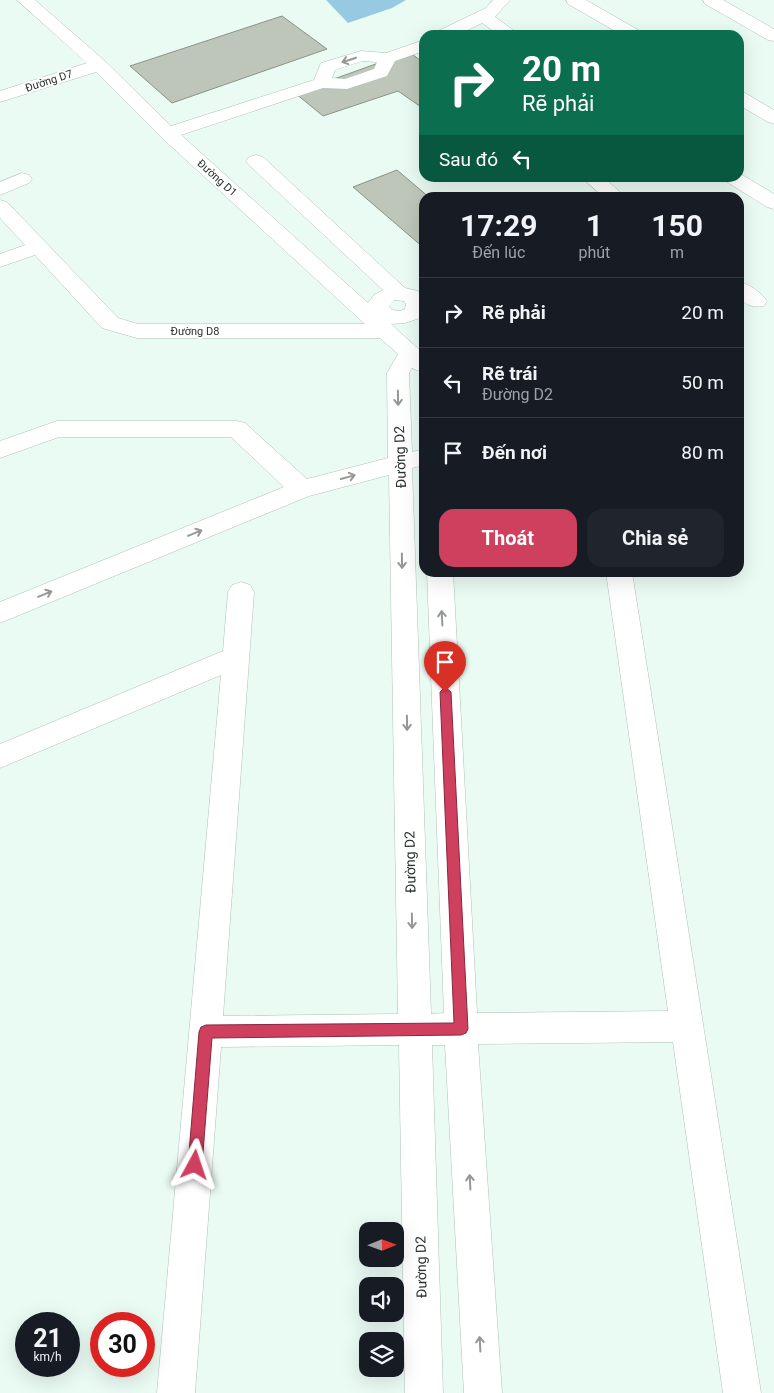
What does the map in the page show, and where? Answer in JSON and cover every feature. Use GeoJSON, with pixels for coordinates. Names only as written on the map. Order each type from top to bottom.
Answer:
{"type":"FeatureCollection","features":[{"type":"Feature","properties":{"kind":"street"},"geometry":{"type":"LineString","coordinates":[[455,30],[492,12],[502,0]]}},
{"type":"Feature","properties":{"kind":"street"},"geometry":{"type":"LineString","coordinates":[[574,0],[625,30]]}},
{"type":"Feature","properties":{"kind":"street"},"geometry":{"type":"LineString","coordinates":[[711,0],[774,36]]}},
{"type":"Feature","properties":{"kind":"street","name":"Đường D1"},"geometry":{"type":"LineString","coordinates":[[33,1],[168,133],[380,321],[417,360]]}},
{"type":"Feature","properties":{"kind":"street"},"geometry":{"type":"LineString","coordinates":[[483,17],[503,30]]}},
{"type":"Feature","properties":{"kind":"street"},"geometry":{"type":"LineString","coordinates":[[168,133],[322,82],[347,84],[366,78],[381,72],[388,58],[419,49]]}},
{"type":"Feature","properties":{"kind":"street","name":"Đường D7"},"geometry":{"type":"LineString","coordinates":[[28,70],[91,59]]}},
{"type":"Feature","properties":{"kind":"street","name":"Đường D7"},"geometry":{"type":"LineString","coordinates":[[0,97],[91,59]]}},
{"type":"Feature","properties":{"kind":"street"},"geometry":{"type":"LineString","coordinates":[[744,100],[774,118]]}},
{"type":"Feature","properties":{"kind":"street"},"geometry":{"type":"LineString","coordinates":[[256,161],[399,293],[411,296],[415,300],[419,312]]}},
{"type":"Feature","properties":{"kind":"street"},"geometry":{"type":"LineString","coordinates":[[0,188],[22,179]]}},
{"type":"Feature","properties":{"kind":"street"},"geometry":{"type":"LineString","coordinates":[[597,182],[610,192]]}},
{"type":"Feature","properties":{"kind":"street"},"geometry":{"type":"LineString","coordinates":[[740,182],[774,203]]}},
{"type":"Feature","properties":{"kind":"street","name":"Đường D8"},"geometry":{"type":"LineString","coordinates":[[0,206],[110,322],[124,328],[137,331],[380,321],[419,315]]}},
{"type":"Feature","properties":{"kind":"street"},"geometry":{"type":"LineString","coordinates":[[0,261],[38,247]]}},
{"type":"Feature","properties":{"kind":"street"},"geometry":{"type":"LineString","coordinates":[[744,292],[756,301]]}},
{"type":"Feature","properties":{"kind":"street"},"geometry":{"type":"LineString","coordinates":[[380,321],[378,306],[382,298],[399,293]]}},
{"type":"Feature","properties":{"kind":"street","name":"Đường D2"},"geometry":{"type":"LineString","coordinates":[[417,360],[398,373],[412,451],[415,1030],[424,1393]]}},
{"type":"Feature","properties":{"kind":"street"},"geometry":{"type":"LineString","coordinates":[[0,450],[57,429],[237,429],[295,482]]}},
{"type":"Feature","properties":{"kind":"street"},"geometry":{"type":"LineString","coordinates":[[0,593],[295,482],[412,451]]}},
{"type":"Feature","properties":{"kind":"street"},"geometry":{"type":"LineString","coordinates":[[0,613],[295,482]]}},
{"type":"Feature","properties":{"kind":"street"},"geometry":{"type":"LineString","coordinates":[[440,577],[461,1029],[483,1393]]}},
{"type":"Feature","properties":{"kind":"street"},"geometry":{"type":"LineString","coordinates":[[620,577],[742,1393]]}},
{"type":"Feature","properties":{"kind":"street"},"geometry":{"type":"LineString","coordinates":[[176,1393],[241,592]]}},
{"type":"Feature","properties":{"kind":"street"},"geometry":{"type":"LineString","coordinates":[[0,756],[236,657]]}},
{"type":"Feature","properties":{"kind":"street"},"geometry":{"type":"LineString","coordinates":[[206,1032],[687,1026]]}},
{"type":"Feature","properties":{"kind":"water"},"geometry":{"type":"Polygon","coordinates":[[[326,0],[406,0],[392,8],[348,23],[326,0]]]}},
{"type":"Feature","properties":{"kind":"building"},"geometry":{"type":"Polygon","coordinates":[[[282,16],[327,49],[172,103],[130,66],[282,16]]]}},
{"type":"Feature","properties":{"kind":"building"},"geometry":{"type":"Polygon","coordinates":[[[409,52],[419,59],[419,106],[398,91],[323,116],[295,93],[409,52]]]}},
{"type":"Feature","properties":{"kind":"building"},"geometry":{"type":"Polygon","coordinates":[[[397,170],[423,192],[419,192],[419,244],[353,187],[397,170]]]}},
{"type":"Feature","properties":{"kind":"route"},"geometry":{"type":"LineString","coordinates":[[195,1165],[206,1032],[461,1029],[445,692]]}}]}
